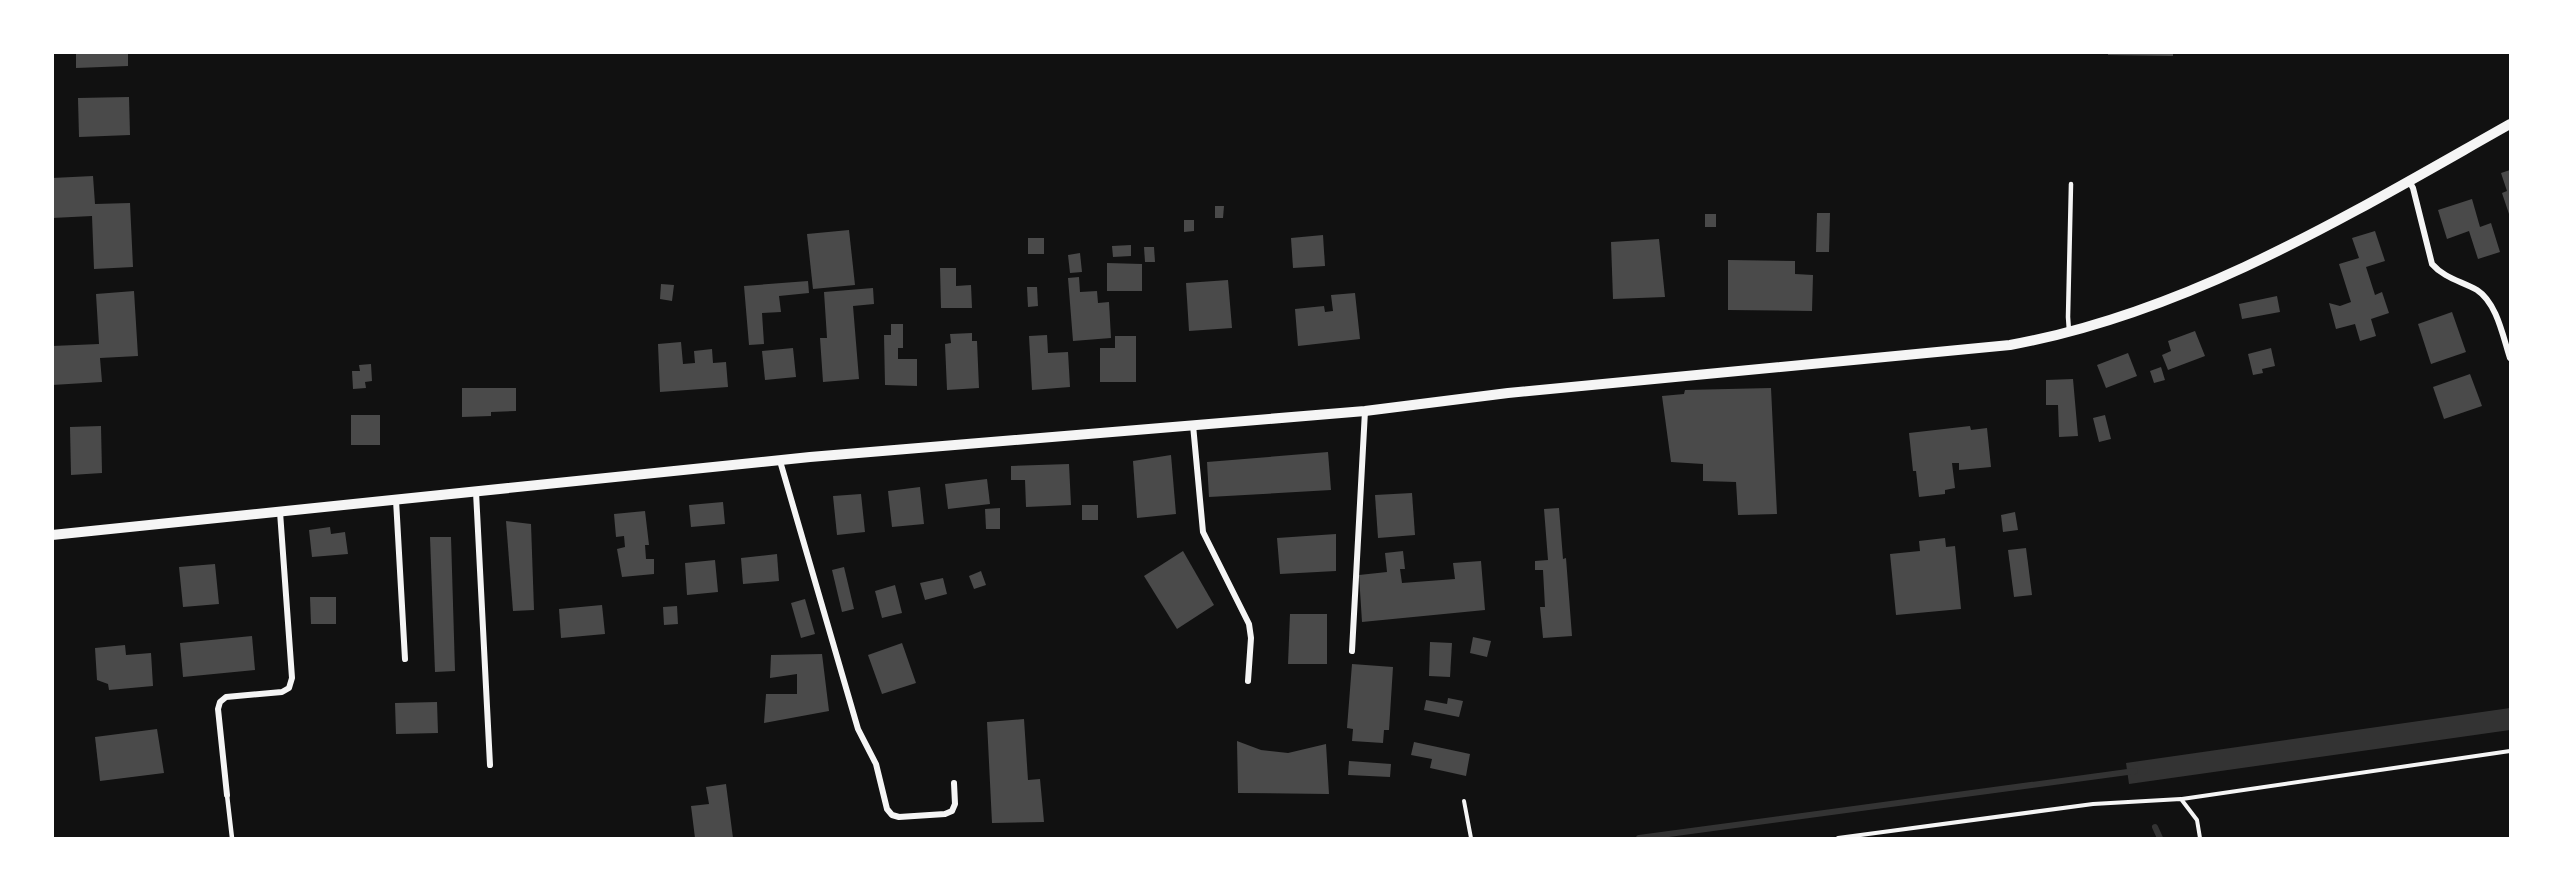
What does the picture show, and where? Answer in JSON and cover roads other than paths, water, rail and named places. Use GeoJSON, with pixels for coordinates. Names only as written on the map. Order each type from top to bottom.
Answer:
{"type":"FeatureCollection","features":[{"type":"Feature","properties":{"kind":"street"},"geometry":{"type":"LineString","coordinates":[[52,535],[780,461],[1365,411],[1543,390],[2010,345],[2070,332],[2125,314],[2265,258],[2511,124]]}},
{"type":"Feature","properties":{"kind":"street"},"geometry":{"type":"LineString","coordinates":[[2409,181],[2413,188],[2432,264],[2439,272],[2479,291],[2491,305],[2511,358]]}},
{"type":"Feature","properties":{"kind":"street"},"geometry":{"type":"LineString","coordinates":[[1353,651],[1365,411]]}},
{"type":"Feature","properties":{"kind":"street"},"geometry":{"type":"LineString","coordinates":[[1193,425],[1203,532],[1249,624],[1251,638],[1248,681]]}},
{"type":"Feature","properties":{"kind":"street"},"geometry":{"type":"LineString","coordinates":[[780,461],[858,729],[876,764],[887,809],[898,817],[945,814],[952,811],[955,804],[954,783]]}},
{"type":"Feature","properties":{"kind":"street"},"geometry":{"type":"LineString","coordinates":[[476,492],[490,765]]}},
{"type":"Feature","properties":{"kind":"street"},"geometry":{"type":"LineString","coordinates":[[396,500],[405,659]]}},
{"type":"Feature","properties":{"kind":"street"},"geometry":{"type":"LineString","coordinates":[[227,795],[218,709],[220,702],[226,697],[282,692],[289,688],[292,678],[280,512]]}},
{"type":"Feature","properties":{"kind":"lane"},"geometry":{"type":"LineString","coordinates":[[2070,332],[2068,318],[2071,184]]}},
{"type":"Feature","properties":{"kind":"lane"},"geometry":{"type":"LineString","coordinates":[[227,795],[232,838]]}},
{"type":"Feature","properties":{"kind":"waterway"},"geometry":{"type":"LineString","coordinates":[[1639,838],[2135,771]]}},
{"type":"Feature","properties":{"kind":"waterway"},"geometry":{"type":"LineString","coordinates":[[2155,827],[2160,838]]}}]}
